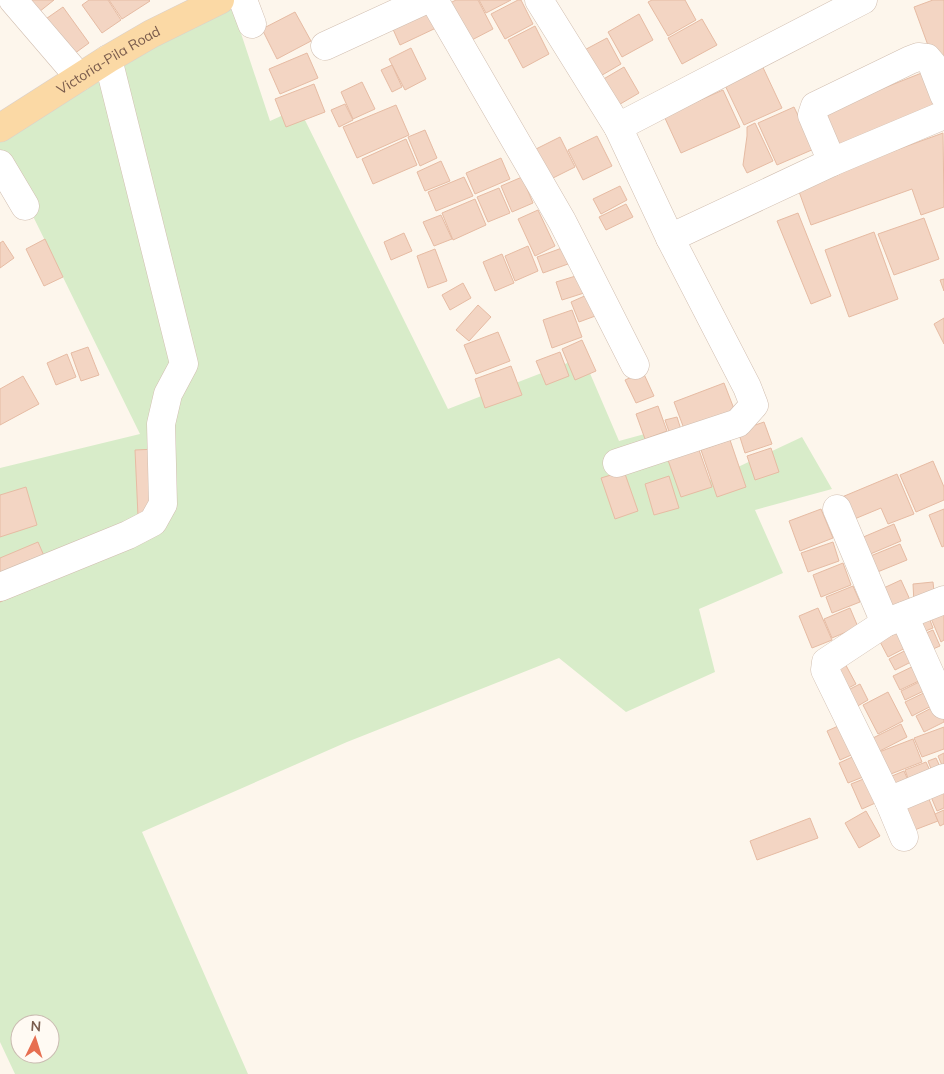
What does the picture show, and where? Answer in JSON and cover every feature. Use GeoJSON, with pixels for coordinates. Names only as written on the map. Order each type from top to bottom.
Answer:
{"type":"FeatureCollection","features":[{"type":"Feature","properties":{"kind":"main road","name":"Victoria-Pila Road"},"geometry":{"type":"LineString","coordinates":[[0,128],[108,59],[151,34],[220,0]]}},
{"type":"Feature","properties":{"kind":"street"},"geometry":{"type":"LineString","coordinates":[[13,0],[79,77]]}},
{"type":"Feature","properties":{"kind":"street"},"geometry":{"type":"LineString","coordinates":[[325,46],[425,0]]}},
{"type":"Feature","properties":{"kind":"street"},"geometry":{"type":"LineString","coordinates":[[434,0],[562,221],[636,365]]}},
{"type":"Feature","properties":{"kind":"street"},"geometry":{"type":"LineString","coordinates":[[539,0],[618,127],[670,238],[754,404],[738,423],[617,463]]}},
{"type":"Feature","properties":{"kind":"street"},"geometry":{"type":"LineString","coordinates":[[618,127],[863,0]]}},
{"type":"Feature","properties":{"kind":"street"},"geometry":{"type":"LineString","coordinates":[[832,162],[812,115],[815,106],[918,57],[927,58],[932,64],[944,95]]}},
{"type":"Feature","properties":{"kind":"street"},"geometry":{"type":"LineString","coordinates":[[0,587],[128,535],[153,522],[163,504],[161,424],[168,394],[184,364],[108,59]]}},
{"type":"Feature","properties":{"kind":"street"},"geometry":{"type":"LineString","coordinates":[[670,238],[832,162],[944,115]]}},
{"type":"Feature","properties":{"kind":"street"},"geometry":{"type":"LineString","coordinates":[[0,164],[25,206]]}},
{"type":"Feature","properties":{"kind":"street"},"geometry":{"type":"LineString","coordinates":[[837,508],[894,620],[944,705]]}},
{"type":"Feature","properties":{"kind":"street"},"geometry":{"type":"LineString","coordinates":[[904,837],[889,801],[825,670],[826,662],[894,620],[944,600]]}},
{"type":"Feature","properties":{"kind":"street"},"geometry":{"type":"LineString","coordinates":[[889,801],[944,778]]}},
{"type":"Feature","properties":{"kind":"green space"},"geometry":{"type":"Polygon","coordinates":[[[230,0],[270,121],[299,108],[448,409],[583,357],[619,441],[663,429],[689,490],[802,437],[832,489],[755,510],[783,573],[699,609],[715,672],[626,712],[559,658],[347,742],[142,832],[248,1074],[15,1074],[10,1064],[60,1064],[60,1014],[10,1014],[10,1063],[0,1042],[0,468],[140,434],[0,149],[0,127],[230,0]]]}},
{"type":"Feature","properties":{"kind":"building"},"geometry":{"type":"Polygon","coordinates":[[[21,0],[54,0],[34,16],[21,0]]]}},
{"type":"Feature","properties":{"kind":"building"},"geometry":{"type":"Polygon","coordinates":[[[89,0],[108,0],[121,20],[102,33],[82,5],[89,0]]]}},
{"type":"Feature","properties":{"kind":"building"},"geometry":{"type":"Polygon","coordinates":[[[109,0],[149,0],[150,1],[122,19],[109,0]]]}},
{"type":"Feature","properties":{"kind":"building"},"geometry":{"type":"Polygon","coordinates":[[[456,0],[478,0],[493,29],[468,42],[448,4],[456,0]]]}},
{"type":"Feature","properties":{"kind":"building"},"geometry":{"type":"Polygon","coordinates":[[[479,0],[511,0],[486,13],[479,0]]]}},
{"type":"Feature","properties":{"kind":"building"},"geometry":{"type":"Polygon","coordinates":[[[521,0],[533,24],[505,39],[491,14],[521,0]]]}},
{"type":"Feature","properties":{"kind":"building"},"geometry":{"type":"Polygon","coordinates":[[[652,0],[685,0],[696,20],[668,36],[648,2],[652,0]]]}},
{"type":"Feature","properties":{"kind":"building"},"geometry":{"type":"Polygon","coordinates":[[[933,0],[944,0],[944,68],[937,70],[914,7],[933,0]]]}},
{"type":"Feature","properties":{"kind":"building"},"geometry":{"type":"Polygon","coordinates":[[[63,7],[89,43],[67,59],[40,23],[63,7]]]}},
{"type":"Feature","properties":{"kind":"building"},"geometry":{"type":"Polygon","coordinates":[[[428,9],[436,28],[400,45],[392,27],[428,9]]]}},
{"type":"Feature","properties":{"kind":"building"},"geometry":{"type":"Polygon","coordinates":[[[295,12],[311,41],[277,59],[262,29],[295,12]]]}},
{"type":"Feature","properties":{"kind":"building"},"geometry":{"type":"Polygon","coordinates":[[[639,14],[653,40],[622,57],[608,32],[639,14]]]}},
{"type":"Feature","properties":{"kind":"building"},"geometry":{"type":"Polygon","coordinates":[[[702,19],[717,45],[682,64],[668,38],[702,19]]]}},
{"type":"Feature","properties":{"kind":"building"},"geometry":{"type":"Polygon","coordinates":[[[535,26],[549,54],[523,68],[508,40],[535,26]]]}},
{"type":"Feature","properties":{"kind":"building"},"geometry":{"type":"Polygon","coordinates":[[[607,38],[621,64],[592,81],[577,54],[607,38]]]}},
{"type":"Feature","properties":{"kind":"building"},"geometry":{"type":"Polygon","coordinates":[[[411,48],[426,79],[405,90],[389,59],[411,48]]]}},
{"type":"Feature","properties":{"kind":"building"},"geometry":{"type":"Polygon","coordinates":[[[307,53],[318,78],[280,94],[269,69],[307,53]]]}},
{"type":"Feature","properties":{"kind":"building"},"geometry":{"type":"Polygon","coordinates":[[[759,59],[782,108],[744,125],[721,77],[759,59]]]}},
{"type":"Feature","properties":{"kind":"building"},"geometry":{"type":"Polygon","coordinates":[[[392,65],[402,87],[392,92],[381,70],[392,65]]]}},
{"type":"Feature","properties":{"kind":"building"},"geometry":{"type":"Polygon","coordinates":[[[624,67],[639,93],[610,110],[595,84],[624,67]]]}},
{"type":"Feature","properties":{"kind":"building"},"geometry":{"type":"Polygon","coordinates":[[[924,72],[940,113],[835,155],[819,114],[924,72]]]}},
{"type":"Feature","properties":{"kind":"building"},"geometry":{"type":"Polygon","coordinates":[[[362,82],[375,109],[353,119],[341,92],[362,82]]]}},
{"type":"Feature","properties":{"kind":"building"},"geometry":{"type":"Polygon","coordinates":[[[314,84],[325,112],[286,127],[275,99],[314,84]]]}},
{"type":"Feature","properties":{"kind":"building"},"geometry":{"type":"Polygon","coordinates":[[[723,90],[740,127],[681,153],[664,116],[723,90]]]}},
{"type":"Feature","properties":{"kind":"building"},"geometry":{"type":"Polygon","coordinates":[[[345,104],[353,120],[339,127],[331,110],[345,104]]]}},
{"type":"Feature","properties":{"kind":"building"},"geometry":{"type":"Polygon","coordinates":[[[396,105],[409,135],[357,158],[343,127],[396,105]]]}},
{"type":"Feature","properties":{"kind":"building"},"geometry":{"type":"Polygon","coordinates":[[[794,107],[814,149],[777,165],[758,123],[794,107]]]}},
{"type":"Feature","properties":{"kind":"building"},"geometry":{"type":"Polygon","coordinates":[[[755,123],[773,161],[747,173],[743,165],[747,127],[755,123]]]}},
{"type":"Feature","properties":{"kind":"building"},"geometry":{"type":"Polygon","coordinates":[[[425,130],[437,158],[420,166],[408,137],[425,130]]]}},
{"type":"Feature","properties":{"kind":"building"},"geometry":{"type":"Polygon","coordinates":[[[943,133],[944,207],[921,215],[912,189],[811,225],[797,186],[943,133]]]}},
{"type":"Feature","properties":{"kind":"building"},"geometry":{"type":"Polygon","coordinates":[[[597,136],[612,166],[583,180],[568,150],[597,136]]]}},
{"type":"Feature","properties":{"kind":"building"},"geometry":{"type":"Polygon","coordinates":[[[560,137],[575,167],[549,180],[534,150],[560,137]]]}},
{"type":"Feature","properties":{"kind":"building"},"geometry":{"type":"Polygon","coordinates":[[[406,139],[417,165],[373,184],[362,159],[406,139]]]}},
{"type":"Feature","properties":{"kind":"building"},"geometry":{"type":"Polygon","coordinates":[[[501,158],[510,179],[475,194],[466,173],[501,158]]]}},
{"type":"Feature","properties":{"kind":"building"},"geometry":{"type":"Polygon","coordinates":[[[441,161],[450,181],[425,191],[417,172],[441,161]]]}},
{"type":"Feature","properties":{"kind":"building"},"geometry":{"type":"Polygon","coordinates":[[[464,177],[473,196],[436,211],[428,192],[464,177]]]}},
{"type":"Feature","properties":{"kind":"building"},"geometry":{"type":"Polygon","coordinates":[[[522,177],[533,203],[512,212],[501,186],[522,177]]]}},
{"type":"Feature","properties":{"kind":"building"},"geometry":{"type":"Polygon","coordinates":[[[620,186],[627,200],[601,214],[593,199],[620,186]]]}},
{"type":"Feature","properties":{"kind":"building"},"geometry":{"type":"Polygon","coordinates":[[[499,188],[510,213],[488,222],[477,197],[499,188]]]}},
{"type":"Feature","properties":{"kind":"building"},"geometry":{"type":"Polygon","coordinates":[[[475,199],[486,225],[453,240],[442,213],[475,199]]]}},
{"type":"Feature","properties":{"kind":"building"},"geometry":{"type":"Polygon","coordinates":[[[626,204],[633,217],[606,230],[599,217],[626,204]]]}},
{"type":"Feature","properties":{"kind":"building"},"geometry":{"type":"Polygon","coordinates":[[[538,210],[555,246],[535,256],[518,219],[538,210]]]}},
{"type":"Feature","properties":{"kind":"building"},"geometry":{"type":"Polygon","coordinates":[[[798,213],[831,296],[811,304],[777,221],[798,213]]]}},
{"type":"Feature","properties":{"kind":"building"},"geometry":{"type":"Polygon","coordinates":[[[441,215],[452,239],[434,246],[423,222],[441,215]]]}},
{"type":"Feature","properties":{"kind":"building"},"geometry":{"type":"Polygon","coordinates":[[[924,218],[939,259],[894,275],[878,234],[924,218]]]}},
{"type":"Feature","properties":{"kind":"building"},"geometry":{"type":"Polygon","coordinates":[[[874,232],[898,299],[849,317],[825,250],[874,232]]]}},
{"type":"Feature","properties":{"kind":"building"},"geometry":{"type":"Polygon","coordinates":[[[404,233],[412,251],[391,260],[384,242],[404,233]]]}},
{"type":"Feature","properties":{"kind":"building"},"geometry":{"type":"Polygon","coordinates":[[[45,239],[63,277],[44,286],[26,249],[45,239]]]}},
{"type":"Feature","properties":{"kind":"building"},"geometry":{"type":"Polygon","coordinates":[[[3,241],[14,258],[0,268],[0,243],[3,241]]]}},
{"type":"Feature","properties":{"kind":"building"},"geometry":{"type":"Polygon","coordinates":[[[528,246],[538,271],[515,281],[505,256],[528,246]]]}},
{"type":"Feature","properties":{"kind":"building"},"geometry":{"type":"Polygon","coordinates":[[[562,248],[568,264],[543,273],[537,257],[562,248]]]}},
{"type":"Feature","properties":{"kind":"building"},"geometry":{"type":"Polygon","coordinates":[[[435,249],[447,281],[428,288],[417,256],[435,249]]]}},
{"type":"Feature","properties":{"kind":"building"},"geometry":{"type":"Polygon","coordinates":[[[502,254],[514,283],[495,291],[483,262],[502,254]]]}},
{"type":"Feature","properties":{"kind":"building"},"geometry":{"type":"Polygon","coordinates":[[[579,275],[584,293],[562,300],[556,282],[579,275]]]}},
{"type":"Feature","properties":{"kind":"building"},"geometry":{"type":"Polygon","coordinates":[[[944,279],[944,291],[940,280],[944,279]]]}},
{"type":"Feature","properties":{"kind":"building"},"geometry":{"type":"Polygon","coordinates":[[[463,283],[471,298],[450,310],[442,295],[463,283]]]}},
{"type":"Feature","properties":{"kind":"building"},"geometry":{"type":"Polygon","coordinates":[[[589,294],[598,315],[579,322],[571,302],[589,294]]]}},
{"type":"Feature","properties":{"kind":"building"},"geometry":{"type":"Polygon","coordinates":[[[478,305],[491,317],[469,341],[456,330],[478,305]]]}},
{"type":"Feature","properties":{"kind":"building"},"geometry":{"type":"Polygon","coordinates":[[[572,310],[582,337],[552,348],[543,320],[572,310]]]}},
{"type":"Feature","properties":{"kind":"building"},"geometry":{"type":"Polygon","coordinates":[[[944,318],[944,344],[934,324],[944,318]]]}},
{"type":"Feature","properties":{"kind":"building"},"geometry":{"type":"Polygon","coordinates":[[[498,332],[510,361],[476,374],[464,345],[498,332]]]}},
{"type":"Feature","properties":{"kind":"building"},"geometry":{"type":"Polygon","coordinates":[[[582,340],[596,371],[575,380],[562,349],[582,340]]]}},
{"type":"Feature","properties":{"kind":"building"},"geometry":{"type":"Polygon","coordinates":[[[88,347],[99,375],[81,381],[71,353],[88,347]]]}},
{"type":"Feature","properties":{"kind":"building"},"geometry":{"type":"Polygon","coordinates":[[[560,352],[569,376],[546,385],[536,361],[560,352]]]}},
{"type":"Feature","properties":{"kind":"building"},"geometry":{"type":"Polygon","coordinates":[[[67,354],[76,377],[56,385],[47,363],[67,354]]]}},
{"type":"Feature","properties":{"kind":"building"},"geometry":{"type":"Polygon","coordinates":[[[511,366],[522,395],[485,408],[475,379],[511,366]]]}},
{"type":"Feature","properties":{"kind":"building"},"geometry":{"type":"Polygon","coordinates":[[[643,372],[654,396],[636,403],[625,380],[643,372]]]}},
{"type":"Feature","properties":{"kind":"building"},"geometry":{"type":"Polygon","coordinates":[[[23,376],[39,404],[0,425],[0,389],[23,376]]]}},
{"type":"Feature","properties":{"kind":"building"},"geometry":{"type":"Polygon","coordinates":[[[724,383],[736,414],[686,434],[674,402],[724,383]]]}},
{"type":"Feature","properties":{"kind":"building"},"geometry":{"type":"Polygon","coordinates":[[[658,406],[667,431],[645,439],[636,414],[658,406]]]}},
{"type":"Feature","properties":{"kind":"building"},"geometry":{"type":"Polygon","coordinates":[[[677,417],[683,436],[672,440],[665,420],[677,417]]]}},
{"type":"Feature","properties":{"kind":"building"},"geometry":{"type":"Polygon","coordinates":[[[764,422],[772,444],[745,453],[738,431],[764,422]]]}},
{"type":"Feature","properties":{"kind":"building"},"geometry":{"type":"Polygon","coordinates":[[[730,440],[746,487],[717,497],[701,450],[730,440]]]}},
{"type":"Feature","properties":{"kind":"building"},"geometry":{"type":"Polygon","coordinates":[[[771,448],[779,472],[755,480],[747,456],[771,448]]]}},
{"type":"Feature","properties":{"kind":"building"},"geometry":{"type":"Polygon","coordinates":[[[157,449],[160,515],[138,516],[135,450],[157,449]]]}},
{"type":"Feature","properties":{"kind":"building"},"geometry":{"type":"Polygon","coordinates":[[[699,450],[712,487],[681,497],[668,460],[699,450]]]}},
{"type":"Feature","properties":{"kind":"building"},"geometry":{"type":"Polygon","coordinates":[[[933,461],[944,487],[944,500],[916,512],[900,475],[933,461]]]}},
{"type":"Feature","properties":{"kind":"building"},"geometry":{"type":"Polygon","coordinates":[[[624,471],[638,511],[615,519],[601,478],[624,471]]]}},
{"type":"Feature","properties":{"kind":"building"},"geometry":{"type":"Polygon","coordinates":[[[897,474],[914,514],[888,524],[881,508],[852,520],[842,497],[897,474]]]}},
{"type":"Feature","properties":{"kind":"building"},"geometry":{"type":"Polygon","coordinates":[[[669,476],[679,508],[654,515],[645,484],[669,476]]]}},
{"type":"Feature","properties":{"kind":"building"},"geometry":{"type":"Polygon","coordinates":[[[26,487],[37,525],[0,537],[0,495],[26,487]]]}},
{"type":"Feature","properties":{"kind":"building"},"geometry":{"type":"Polygon","coordinates":[[[821,509],[833,538],[800,551],[789,521],[821,509]]]}},
{"type":"Feature","properties":{"kind":"building"},"geometry":{"type":"Polygon","coordinates":[[[944,509],[944,546],[942,547],[929,515],[944,509]]]}},
{"type":"Feature","properties":{"kind":"building"},"geometry":{"type":"Polygon","coordinates":[[[894,524],[901,541],[868,555],[861,538],[894,524]]]}},
{"type":"Feature","properties":{"kind":"building"},"geometry":{"type":"Polygon","coordinates":[[[38,542],[54,579],[0,602],[0,558],[38,542]]]}},
{"type":"Feature","properties":{"kind":"building"},"geometry":{"type":"Polygon","coordinates":[[[833,542],[839,561],[808,572],[801,553],[833,542]]]}},
{"type":"Feature","properties":{"kind":"building"},"geometry":{"type":"Polygon","coordinates":[[[900,544],[907,560],[875,573],[868,557],[900,544]]]}},
{"type":"Feature","properties":{"kind":"building"},"geometry":{"type":"Polygon","coordinates":[[[843,563],[851,585],[821,597],[813,575],[843,563]]]}},
{"type":"Feature","properties":{"kind":"building"},"geometry":{"type":"Polygon","coordinates":[[[901,580],[911,602],[886,614],[875,592],[901,580]]]}},
{"type":"Feature","properties":{"kind":"building"},"geometry":{"type":"Polygon","coordinates":[[[933,582],[935,601],[914,603],[913,584],[933,582]]]}},
{"type":"Feature","properties":{"kind":"building"},"geometry":{"type":"Polygon","coordinates":[[[853,586],[860,602],[832,613],[826,597],[853,586]]]}},
{"type":"Feature","properties":{"kind":"building"},"geometry":{"type":"Polygon","coordinates":[[[818,608],[832,640],[812,648],[799,616],[818,608]]]}},
{"type":"Feature","properties":{"kind":"building"},"geometry":{"type":"Polygon","coordinates":[[[850,608],[858,627],[832,638],[824,619],[850,608]]]}},
{"type":"Feature","properties":{"kind":"building"},"geometry":{"type":"Polygon","coordinates":[[[944,611],[944,640],[941,642],[930,616],[944,611]]]}},
{"type":"Feature","properties":{"kind":"building"},"geometry":{"type":"Polygon","coordinates":[[[928,615],[933,628],[918,634],[913,621],[928,615]]]}},
{"type":"Feature","properties":{"kind":"building"},"geometry":{"type":"Polygon","coordinates":[[[900,624],[911,645],[888,657],[877,636],[900,624]]]}},
{"type":"Feature","properties":{"kind":"building"},"geometry":{"type":"Polygon","coordinates":[[[933,630],[940,646],[926,652],[919,636],[933,630]]]}},
{"type":"Feature","properties":{"kind":"building"},"geometry":{"type":"Polygon","coordinates":[[[912,647],[917,659],[895,670],[889,659],[912,647]]]}},
{"type":"Feature","properties":{"kind":"building"},"geometry":{"type":"Polygon","coordinates":[[[842,658],[856,684],[841,692],[827,666],[842,658]]]}},
{"type":"Feature","properties":{"kind":"building"},"geometry":{"type":"Polygon","coordinates":[[[920,663],[927,677],[900,690],[893,676],[920,663]]]}},
{"type":"Feature","properties":{"kind":"building"},"geometry":{"type":"Polygon","coordinates":[[[927,678],[932,687],[905,700],[901,691],[927,678]]]}},
{"type":"Feature","properties":{"kind":"building"},"geometry":{"type":"Polygon","coordinates":[[[860,684],[868,700],[849,711],[840,694],[860,684]]]}},
{"type":"Feature","properties":{"kind":"building"},"geometry":{"type":"Polygon","coordinates":[[[932,689],[939,702],[912,716],[905,702],[932,689]]]}},
{"type":"Feature","properties":{"kind":"building"},"geometry":{"type":"Polygon","coordinates":[[[888,692],[903,721],[878,734],[863,705],[888,692]]]}},
{"type":"Feature","properties":{"kind":"building"},"geometry":{"type":"Polygon","coordinates":[[[939,704],[944,714],[944,722],[924,732],[916,716],[939,704]]]}},
{"type":"Feature","properties":{"kind":"building"},"geometry":{"type":"Polygon","coordinates":[[[845,723],[858,752],[840,760],[827,731],[845,723]]]}},
{"type":"Feature","properties":{"kind":"building"},"geometry":{"type":"Polygon","coordinates":[[[901,724],[907,737],[874,754],[867,741],[901,724]]]}},
{"type":"Feature","properties":{"kind":"building"},"geometry":{"type":"Polygon","coordinates":[[[944,727],[944,749],[922,757],[914,738],[944,727]]]}},
{"type":"Feature","properties":{"kind":"building"},"geometry":{"type":"Polygon","coordinates":[[[913,739],[922,762],[883,777],[874,754],[913,739]]]}},
{"type":"Feature","properties":{"kind":"building"},"geometry":{"type":"Polygon","coordinates":[[[944,753],[944,770],[938,756],[944,753]]]}},
{"type":"Feature","properties":{"kind":"building"},"geometry":{"type":"Polygon","coordinates":[[[859,754],[868,775],[848,783],[839,763],[859,754]]]}},
{"type":"Feature","properties":{"kind":"building"},"geometry":{"type":"Polygon","coordinates":[[[936,758],[942,771],[933,774],[928,761],[936,758]]]}},
{"type":"Feature","properties":{"kind":"building"},"geometry":{"type":"Polygon","coordinates":[[[926,762],[932,775],[910,784],[905,770],[926,762]]]}},
{"type":"Feature","properties":{"kind":"building"},"geometry":{"type":"Polygon","coordinates":[[[904,771],[910,785],[892,792],[887,778],[904,771]]]}},
{"type":"Feature","properties":{"kind":"building"},"geometry":{"type":"Polygon","coordinates":[[[871,776],[882,800],[862,809],[851,784],[871,776]]]}},
{"type":"Feature","properties":{"kind":"building"},"geometry":{"type":"Polygon","coordinates":[[[944,790],[944,808],[937,811],[929,792],[944,790]]]}},
{"type":"Feature","properties":{"kind":"building"},"geometry":{"type":"Polygon","coordinates":[[[926,792],[938,821],[904,834],[893,805],[926,792]]]}},
{"type":"Feature","properties":{"kind":"building"},"geometry":{"type":"Polygon","coordinates":[[[944,810],[944,824],[940,826],[935,814],[944,810]]]}},
{"type":"Feature","properties":{"kind":"building"},"geometry":{"type":"Polygon","coordinates":[[[866,811],[880,836],[859,848],[845,823],[866,811]]]}},
{"type":"Feature","properties":{"kind":"building"},"geometry":{"type":"Polygon","coordinates":[[[810,818],[818,838],[757,860],[750,841],[810,818]]]}}]}
